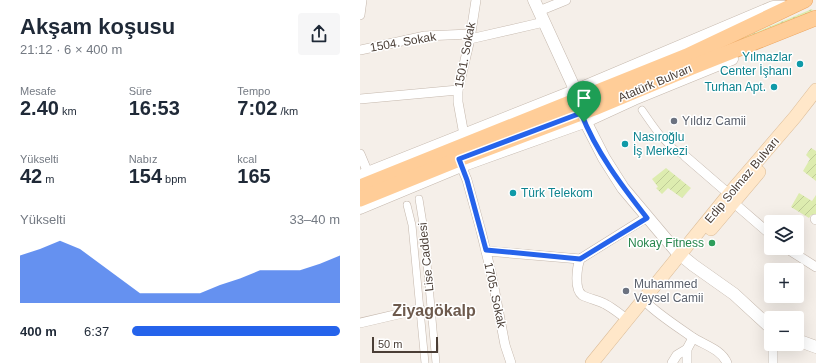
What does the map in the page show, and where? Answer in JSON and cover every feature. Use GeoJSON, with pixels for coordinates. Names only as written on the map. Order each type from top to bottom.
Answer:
{"type":"FeatureCollection","features":[{"type":"Feature","properties":{"kind":"main road","name":"Atatürk Bulvarı"},"geometry":{"type":"LineString","coordinates":[[360,199],[460,163],[799,3]]}},
{"type":"Feature","properties":{"kind":"main road","name":"Atatürk Bulvarı"},"geometry":{"type":"LineString","coordinates":[[360,187],[814,20]]}},
{"type":"Feature","properties":{"kind":"main road","name":"Edip Solmaz Bulvarı"},"geometry":{"type":"LineString","coordinates":[[592,363],[683,257],[816,90]]}},
{"type":"Feature","properties":{"kind":"main road","name":"Edip Solmaz Bulvarı"},"geometry":{"type":"LineString","coordinates":[[731,198],[816,103]]}},
{"type":"Feature","properties":{"kind":"main road","name":"Edip Solmaz Bulvarı"},"geometry":{"type":"LineString","coordinates":[[603,363],[649,305],[683,257]]}},
{"type":"Feature","properties":{"kind":"street"},"geometry":{"type":"LineString","coordinates":[[360,14],[362,0]]}},
{"type":"Feature","properties":{"kind":"street","name":"1501. Sokak"},"geometry":{"type":"LineString","coordinates":[[464,135],[458,102],[458,90],[476,0]]}},
{"type":"Feature","properties":{"kind":"street"},"geometry":{"type":"LineString","coordinates":[[566,0],[536,5],[564,66],[579,107],[604,158],[623,188],[647,218],[683,257],[734,294],[764,322]]}},
{"type":"Feature","properties":{"kind":"street","name":"1504. Sokak"},"geometry":{"type":"LineString","coordinates":[[360,50],[425,36],[470,36],[544,22]]}},
{"type":"Feature","properties":{"kind":"street"},"geometry":{"type":"LineString","coordinates":[[360,99],[458,90]]}},
{"type":"Feature","properties":{"kind":"street"},"geometry":{"type":"LineString","coordinates":[[360,154],[364,174],[464,135],[579,107]]}},
{"type":"Feature","properties":{"kind":"street"},"geometry":{"type":"LineString","coordinates":[[642,110],[663,139],[671,147],[686,156],[764,229]]}},
{"type":"Feature","properties":{"kind":"street"},"geometry":{"type":"LineString","coordinates":[[360,208],[460,163]]}},
{"type":"Feature","properties":{"kind":"street","name":"1705. Sokak"},"geometry":{"type":"LineString","coordinates":[[460,163],[467,180],[486,250],[505,345],[511,363]]}},
{"type":"Feature","properties":{"kind":"street","name":"Lise Caddesi"},"geometry":{"type":"LineString","coordinates":[[419,199],[424,230],[436,363]]}},
{"type":"Feature","properties":{"kind":"street"},"geometry":{"type":"LineString","coordinates":[[407,205],[412,225],[424,363]]}},
{"type":"Feature","properties":{"kind":"street"},"geometry":{"type":"LineString","coordinates":[[486,250],[580,259],[647,218]]}},
{"type":"Feature","properties":{"kind":"street"},"geometry":{"type":"LineString","coordinates":[[797,255],[816,267]]}},
{"type":"Feature","properties":{"kind":"street"},"geometry":{"type":"LineString","coordinates":[[580,259],[578,265],[577,287],[579,292],[606,304],[628,320]]}},
{"type":"Feature","properties":{"kind":"street"},"geometry":{"type":"LineString","coordinates":[[649,305],[693,338],[717,350],[722,354],[727,363]]}},
{"type":"Feature","properties":{"kind":"street"},"geometry":{"type":"LineString","coordinates":[[360,324],[420,309]]}},
{"type":"Feature","properties":{"kind":"street"},"geometry":{"type":"LineString","coordinates":[[687,363],[687,349],[693,338]]}},
{"type":"Feature","properties":{"kind":"street"},"geometry":{"type":"LineString","coordinates":[[804,343],[816,347]]}},
{"type":"Feature","properties":{"kind":"street"},"geometry":{"type":"LineString","coordinates":[[672,363],[677,355],[687,349]]}},
{"type":"Feature","properties":{"kind":"street"},"geometry":{"type":"LineString","coordinates":[[773,351],[773,363]]}},
{"type":"Feature","properties":{"kind":"green space"},"geometry":{"type":"Polygon","coordinates":[[[812,9],[814,14],[692,59],[812,9]]]}},
{"type":"Feature","properties":{"kind":"green space"},"geometry":{"type":"Polygon","coordinates":[[[811,148],[816,151],[816,181],[803,171],[810,159],[806,155],[811,148]]]}},
{"type":"Feature","properties":{"kind":"green space"},"geometry":{"type":"Polygon","coordinates":[[[666,168],[691,188],[682,198],[668,188],[662,194],[656,188],[658,187],[652,179],[666,168]]]}},
{"type":"Feature","properties":{"kind":"green space"},"geometry":{"type":"Polygon","coordinates":[[[799,193],[812,201],[816,195],[816,216],[811,215],[809,218],[791,207],[799,193]]]}},
{"type":"Feature","properties":{"kind":"place","name":"Yılmazlar Center İşhanı"},"geometry":{"type":"Point","coordinates":[800,64]}},
{"type":"Feature","properties":{"kind":"place","name":"Turhan Apt."},"geometry":{"type":"Point","coordinates":[774,87]}},
{"type":"Feature","properties":{"kind":"place","name":"Yıldız Camii"},"geometry":{"type":"Point","coordinates":[674,121]}},
{"type":"Feature","properties":{"kind":"place","name":"Nasıroğlu İş Merkezi"},"geometry":{"type":"Point","coordinates":[625,144]}},
{"type":"Feature","properties":{"kind":"place","name":"Türk Telekom"},"geometry":{"type":"Point","coordinates":[513,193]}},
{"type":"Feature","properties":{"kind":"place","name":"Nokay Fitness"},"geometry":{"type":"Point","coordinates":[712,243]}},
{"type":"Feature","properties":{"kind":"place","name":"Muhammed Veysel Camii"},"geometry":{"type":"Point","coordinates":[626,291]}},
{"type":"Feature","properties":{"kind":"district","name":"Ziyagökalp"},"geometry":{"type":"Point","coordinates":[434,310]}},
{"type":"Feature","properties":{"kind":"route"},"geometry":{"type":"LineString","coordinates":[[581,113],[584,122],[623,188],[647,218],[580,259],[486,250],[467,180],[459,159],[581,113]]}}]}
